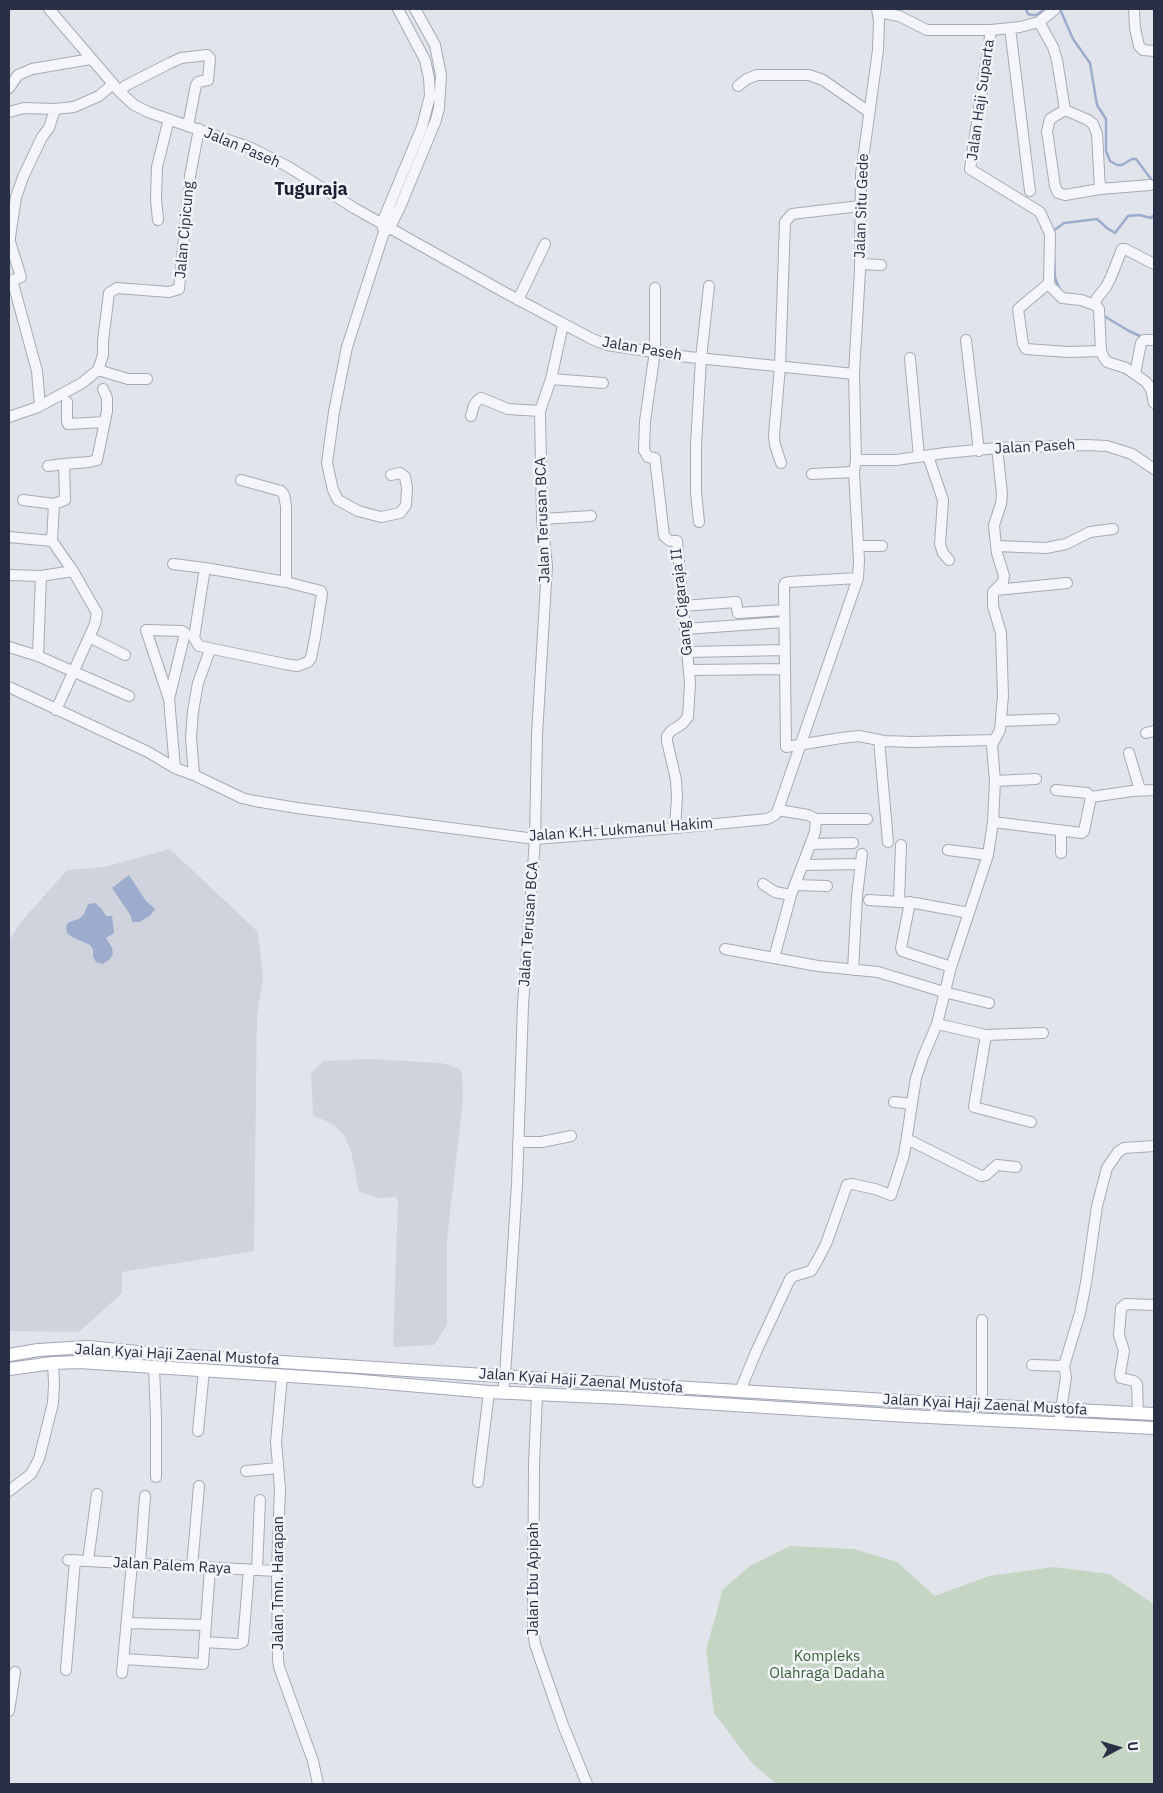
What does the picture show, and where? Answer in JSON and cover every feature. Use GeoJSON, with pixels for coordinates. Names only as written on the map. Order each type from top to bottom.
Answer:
{"type":"FeatureCollection","features":[{"type":"Feature","properties":{"kind":"main road","name":"Jalan Kyai Haji Zaenal Mustofa"},"geometry":{"type":"LineString","coordinates":[[9,1355],[38,1350],[88,1347],[269,1361],[625,1384],[982,1406],[1154,1414]]}},
{"type":"Feature","properties":{"kind":"main road"},"geometry":{"type":"LineString","coordinates":[[100,1364],[104,1349]]}},
{"type":"Feature","properties":{"kind":"main road"},"geometry":{"type":"LineString","coordinates":[[268,1375],[269,1361]]}},
{"type":"Feature","properties":{"kind":"main road","name":"Jalan Kyai Haji Zaenal Mustofa"},"geometry":{"type":"LineString","coordinates":[[9,1369],[53,1363],[100,1364],[350,1380],[537,1395],[623,1398],[1154,1428]]}},
{"type":"Feature","properties":{"kind":"main road"},"geometry":{"type":"LineString","coordinates":[[350,1380],[352,1366]]}},
{"type":"Feature","properties":{"kind":"main road"},"geometry":{"type":"LineString","coordinates":[[623,1398],[625,1384]]}},
{"type":"Feature","properties":{"kind":"main road"},"geometry":{"type":"LineString","coordinates":[[775,1408],[778,1393]]}},
{"type":"Feature","properties":{"kind":"main road"},"geometry":{"type":"LineString","coordinates":[[918,1416],[919,1402]]}},
{"type":"Feature","properties":{"kind":"street","name":"Jalan Paseh"},"geometry":{"type":"LineString","coordinates":[[49,9],[116,88],[134,104],[148,112],[252,148],[287,166],[385,228],[592,339],[607,345],[701,358],[854,374]]}},
{"type":"Feature","properties":{"kind":"street"},"geometry":{"type":"LineString","coordinates":[[391,475],[400,473],[404,477],[407,488],[406,505],[400,513],[381,517],[358,511],[338,500],[333,490],[327,463],[334,412],[347,347],[385,228],[422,127],[430,96],[430,78],[425,60],[398,9]]}},
{"type":"Feature","properties":{"kind":"street"},"geometry":{"type":"LineString","coordinates":[[385,228],[420,161],[440,108],[441,76],[435,45],[429,31],[415,9]]}},
{"type":"Feature","properties":{"kind":"street"},"geometry":{"type":"LineString","coordinates":[[1134,9],[1135,28],[1140,46],[1143,50],[1154,51]]}},
{"type":"Feature","properties":{"kind":"street"},"geometry":{"type":"LineString","coordinates":[[877,10],[899,16],[927,30],[991,30],[1010,28],[1038,22],[1052,11]]}},
{"type":"Feature","properties":{"kind":"street","name":"Jalan Situ Gede"},"geometry":{"type":"LineString","coordinates":[[854,374],[860,264],[860,174],[878,50],[879,21],[877,10]]}},
{"type":"Feature","properties":{"kind":"street"},"geometry":{"type":"LineString","coordinates":[[1038,22],[1053,47],[1057,60],[1065,110]]}},
{"type":"Feature","properties":{"kind":"street"},"geometry":{"type":"LineString","coordinates":[[1010,28],[1030,191]]}},
{"type":"Feature","properties":{"kind":"street","name":"Jalan Haji Suparta"},"geometry":{"type":"LineString","coordinates":[[991,30],[970,169],[1040,212],[1050,234],[1050,283]]}},
{"type":"Feature","properties":{"kind":"street"},"geometry":{"type":"LineString","coordinates":[[9,111],[24,108],[55,109],[74,107],[116,88],[125,86],[181,58],[207,55],[210,58],[208,80],[198,82],[196,85],[188,126]]}},
{"type":"Feature","properties":{"kind":"street"},"geometry":{"type":"LineString","coordinates":[[9,88],[18,75],[32,68],[91,59]]}},
{"type":"Feature","properties":{"kind":"street"},"geometry":{"type":"LineString","coordinates":[[738,86],[747,79],[757,75],[809,75],[823,80],[869,112]]}},
{"type":"Feature","properties":{"kind":"street"},"geometry":{"type":"LineString","coordinates":[[40,406],[37,371],[13,282],[21,277],[10,242],[10,236],[16,197],[23,177],[42,137],[49,128],[55,109]]}},
{"type":"Feature","properties":{"kind":"street"},"geometry":{"type":"LineString","coordinates":[[1065,110],[1050,119],[1048,131],[1055,186],[1058,193],[1065,195],[1100,189],[1150,185]]}},
{"type":"Feature","properties":{"kind":"street"},"geometry":{"type":"LineString","coordinates":[[1065,110],[1093,124],[1096,134],[1100,189]]}},
{"type":"Feature","properties":{"kind":"street"},"geometry":{"type":"LineString","coordinates":[[158,220],[156,199],[157,167],[169,119]]}},
{"type":"Feature","properties":{"kind":"street","name":"Jalan Cipicung"},"geometry":{"type":"LineString","coordinates":[[95,372],[103,355],[109,294],[116,288],[169,292],[179,289],[190,176],[198,130]]}},
{"type":"Feature","properties":{"kind":"street"},"geometry":{"type":"LineString","coordinates":[[781,463],[774,435],[780,367],[783,234],[786,218],[792,214],[860,206]]}},
{"type":"Feature","properties":{"kind":"street"},"geometry":{"type":"LineString","coordinates":[[518,300],[545,244]]}},
{"type":"Feature","properties":{"kind":"street"},"geometry":{"type":"LineString","coordinates":[[1096,303],[1106,287],[1122,249],[1126,249],[1154,264]]}},
{"type":"Feature","properties":{"kind":"street"},"geometry":{"type":"LineString","coordinates":[[860,264],[880,266]]}},
{"type":"Feature","properties":{"kind":"street"},"geometry":{"type":"LineString","coordinates":[[1096,303],[1062,298],[1054,292],[1050,283],[1018,309],[1023,344],[1026,348],[1068,352],[1101,351]]}},
{"type":"Feature","properties":{"kind":"street"},"geometry":{"type":"LineString","coordinates":[[699,522],[695,462],[701,358],[709,286]]}},
{"type":"Feature","properties":{"kind":"street"},"geometry":{"type":"LineString","coordinates":[[655,288],[655,351]]}},
{"type":"Feature","properties":{"kind":"street"},"geometry":{"type":"LineString","coordinates":[[1096,303],[1100,314],[1101,351],[1104,358],[1107,362],[1126,368],[1146,382],[1151,388],[1154,403]]}},
{"type":"Feature","properties":{"kind":"street","name":"Jalan Terusan BCA"},"geometry":{"type":"LineString","coordinates":[[503,1392],[518,1142],[523,1005],[535,838],[536,735],[547,566],[542,519],[540,411],[551,379],[563,325]]}},
{"type":"Feature","properties":{"kind":"street"},"geometry":{"type":"LineString","coordinates":[[966,340],[979,451]]}},
{"type":"Feature","properties":{"kind":"street"},"geometry":{"type":"LineString","coordinates":[[1135,374],[1141,342],[1144,340],[1154,340]]}},
{"type":"Feature","properties":{"kind":"street","name":"Gang Cigaraja II"},"geometry":{"type":"LineString","coordinates":[[655,351],[645,421],[644,450],[648,457],[655,458],[664,536],[670,541],[677,541],[689,670],[688,717],[667,736],[676,780],[675,828]]}},
{"type":"Feature","properties":{"kind":"street"},"geometry":{"type":"LineString","coordinates":[[910,358],[924,457],[943,500],[940,544],[943,553],[949,560]]}},
{"type":"Feature","properties":{"kind":"street"},"geometry":{"type":"LineString","coordinates":[[9,418],[40,406],[82,383],[95,372],[128,378],[147,379]]}},
{"type":"Feature","properties":{"kind":"street"},"geometry":{"type":"LineString","coordinates":[[854,374],[856,460],[854,472],[858,578],[778,810],[808,815],[816,819],[867,819]]}},
{"type":"Feature","properties":{"kind":"street"},"geometry":{"type":"LineString","coordinates":[[551,379],[603,383]]}},
{"type":"Feature","properties":{"kind":"street"},"geometry":{"type":"LineString","coordinates":[[48,466],[97,460],[108,406],[103,389]]}},
{"type":"Feature","properties":{"kind":"street"},"geometry":{"type":"LineString","coordinates":[[471,416],[476,401],[481,398],[508,409],[540,411]]}},
{"type":"Feature","properties":{"kind":"street"},"geometry":{"type":"LineString","coordinates":[[67,402],[68,424],[105,422]]}},
{"type":"Feature","properties":{"kind":"street","name":"Jalan Paseh"},"geometry":{"type":"LineString","coordinates":[[856,460],[896,460],[997,448],[1107,446],[1132,454],[1153,466]]}},
{"type":"Feature","properties":{"kind":"street"},"geometry":{"type":"LineString","coordinates":[[740,1391],[790,1279],[811,1271],[820,1257],[847,1186],[852,1184],[891,1195],[904,1155],[918,1055],[937,1024],[951,967],[988,855],[993,822],[995,781],[992,746],[1002,721],[1003,693],[1001,633],[992,597],[1003,582],[1004,576],[996,546],[994,525],[1001,504],[1002,494],[997,448]]}},
{"type":"Feature","properties":{"kind":"street"},"geometry":{"type":"LineString","coordinates":[[23,500],[54,504],[65,500],[64,464]]}},
{"type":"Feature","properties":{"kind":"street"},"geometry":{"type":"LineString","coordinates":[[812,474],[854,472]]}},
{"type":"Feature","properties":{"kind":"street"},"geometry":{"type":"LineString","coordinates":[[241,480],[280,491],[284,495],[286,506],[286,582]]}},
{"type":"Feature","properties":{"kind":"street"},"geometry":{"type":"LineString","coordinates":[[54,504],[52,541],[73,571],[97,613],[95,624],[56,710]]}},
{"type":"Feature","properties":{"kind":"street"},"geometry":{"type":"LineString","coordinates":[[542,519],[591,516]]}},
{"type":"Feature","properties":{"kind":"street"},"geometry":{"type":"LineString","coordinates":[[996,546],[1046,548],[1066,544],[1090,532],[1113,529]]}},
{"type":"Feature","properties":{"kind":"street"},"geometry":{"type":"LineString","coordinates":[[9,537],[52,541]]}},
{"type":"Feature","properties":{"kind":"street"},"geometry":{"type":"LineString","coordinates":[[858,546],[882,546]]}},
{"type":"Feature","properties":{"kind":"street"},"geometry":{"type":"LineString","coordinates":[[173,564],[204,568],[318,588],[322,592],[311,658],[308,662],[297,666],[210,650],[198,646],[194,638],[204,568]]}},
{"type":"Feature","properties":{"kind":"street"},"geometry":{"type":"LineString","coordinates":[[9,575],[41,576],[73,571]]}},
{"type":"Feature","properties":{"kind":"street"},"geometry":{"type":"LineString","coordinates":[[38,656],[41,576]]}},
{"type":"Feature","properties":{"kind":"street"},"geometry":{"type":"LineString","coordinates":[[858,578],[785,583],[786,747],[859,736],[879,740],[912,742],[994,740]]}},
{"type":"Feature","properties":{"kind":"street"},"geometry":{"type":"LineString","coordinates":[[996,590],[1067,583]]}},
{"type":"Feature","properties":{"kind":"street"},"geometry":{"type":"LineString","coordinates":[[683,606],[736,602],[738,614],[784,610]]}},
{"type":"Feature","properties":{"kind":"street"},"geometry":{"type":"LineString","coordinates":[[685,629],[784,622]]}},
{"type":"Feature","properties":{"kind":"street"},"geometry":{"type":"LineString","coordinates":[[169,699],[186,633],[182,631],[146,630],[169,699],[175,768]]}},
{"type":"Feature","properties":{"kind":"street"},"geometry":{"type":"LineString","coordinates":[[89,637],[126,655]]}},
{"type":"Feature","properties":{"kind":"street"},"geometry":{"type":"LineString","coordinates":[[9,647],[38,656],[129,696]]}},
{"type":"Feature","properties":{"kind":"street"},"geometry":{"type":"LineString","coordinates":[[194,775],[191,738],[193,712],[198,683],[210,650]]}},
{"type":"Feature","properties":{"kind":"street"},"geometry":{"type":"LineString","coordinates":[[688,652],[786,650]]}},
{"type":"Feature","properties":{"kind":"street"},"geometry":{"type":"LineString","coordinates":[[689,670],[786,669]]}},
{"type":"Feature","properties":{"kind":"street"},"geometry":{"type":"LineString","coordinates":[[159,671],[175,671]]}},
{"type":"Feature","properties":{"kind":"street","name":"Jalan K.H. Lukmanul Hakim"},"geometry":{"type":"LineString","coordinates":[[9,687],[148,752],[175,768],[242,798],[297,808],[535,838],[675,828],[767,818],[775,815],[778,810]]}},
{"type":"Feature","properties":{"kind":"street"},"geometry":{"type":"LineString","coordinates":[[1002,721],[1054,719]]}},
{"type":"Feature","properties":{"kind":"street"},"geometry":{"type":"LineString","coordinates":[[879,740],[888,842]]}},
{"type":"Feature","properties":{"kind":"street"},"geometry":{"type":"LineString","coordinates":[[1129,753],[1140,790]]}},
{"type":"Feature","properties":{"kind":"street"},"geometry":{"type":"LineString","coordinates":[[995,781],[1036,780]]}},
{"type":"Feature","properties":{"kind":"street"},"geometry":{"type":"LineString","coordinates":[[1056,790],[1087,793],[1091,797]]}},
{"type":"Feature","properties":{"kind":"street"},"geometry":{"type":"LineString","coordinates":[[1091,797],[1140,790],[1154,790]]}},
{"type":"Feature","properties":{"kind":"street"},"geometry":{"type":"LineString","coordinates":[[993,822],[1083,832],[1091,797]]}},
{"type":"Feature","properties":{"kind":"street"},"geometry":{"type":"LineString","coordinates":[[774,958],[791,895],[815,832],[816,819]]}},
{"type":"Feature","properties":{"kind":"street"},"geometry":{"type":"LineString","coordinates":[[1061,831],[1061,853]]}},
{"type":"Feature","properties":{"kind":"street"},"geometry":{"type":"LineString","coordinates":[[811,844],[853,843]]}},
{"type":"Feature","properties":{"kind":"street"},"geometry":{"type":"LineString","coordinates":[[899,901],[901,845]]}},
{"type":"Feature","properties":{"kind":"street"},"geometry":{"type":"LineString","coordinates":[[948,850],[988,855]]}},
{"type":"Feature","properties":{"kind":"street"},"geometry":{"type":"LineString","coordinates":[[803,865],[862,859],[857,896],[853,970]]}},
{"type":"Feature","properties":{"kind":"street"},"geometry":{"type":"LineString","coordinates":[[763,884],[775,892],[791,895]]}},
{"type":"Feature","properties":{"kind":"street"},"geometry":{"type":"LineString","coordinates":[[795,885],[827,886]]}},
{"type":"Feature","properties":{"kind":"street"},"geometry":{"type":"LineString","coordinates":[[869,900],[910,902],[969,913]]}},
{"type":"Feature","properties":{"kind":"street"},"geometry":{"type":"LineString","coordinates":[[910,902],[902,951],[951,967]]}},
{"type":"Feature","properties":{"kind":"street"},"geometry":{"type":"LineString","coordinates":[[725,950],[884,974],[989,1003]]}},
{"type":"Feature","properties":{"kind":"street"},"geometry":{"type":"LineString","coordinates":[[937,1024],[986,1035],[1043,1033]]}},
{"type":"Feature","properties":{"kind":"street"},"geometry":{"type":"LineString","coordinates":[[986,1035],[974,1107],[1031,1122]]}},
{"type":"Feature","properties":{"kind":"street"},"geometry":{"type":"LineString","coordinates":[[894,1102],[912,1104]]}},
{"type":"Feature","properties":{"kind":"street"},"geometry":{"type":"LineString","coordinates":[[518,1142],[542,1142],[571,1136]]}},
{"type":"Feature","properties":{"kind":"street"},"geometry":{"type":"LineString","coordinates":[[907,1139],[981,1176],[986,1176],[997,1165],[1016,1168]]}},
{"type":"Feature","properties":{"kind":"street"},"geometry":{"type":"LineString","coordinates":[[1059,1424],[1066,1377],[1064,1366],[1080,1313],[1097,1206],[1107,1168],[1118,1152],[1124,1148],[1154,1146]]}},
{"type":"Feature","properties":{"kind":"street"},"geometry":{"type":"LineString","coordinates":[[1138,1414],[1137,1384],[1134,1381],[1121,1378],[1120,1374],[1124,1351],[1119,1335],[1121,1308],[1126,1304],[1154,1305]]}},
{"type":"Feature","properties":{"kind":"street"},"geometry":{"type":"LineString","coordinates":[[982,1320],[982,1406]]}},
{"type":"Feature","properties":{"kind":"street"},"geometry":{"type":"LineString","coordinates":[[9,1490],[31,1474],[39,1459],[53,1403],[53,1363]]}},
{"type":"Feature","properties":{"kind":"street"},"geometry":{"type":"LineString","coordinates":[[1032,1366],[1064,1366]]}},
{"type":"Feature","properties":{"kind":"street"},"geometry":{"type":"LineString","coordinates":[[154,1367],[156,1477]]}},
{"type":"Feature","properties":{"kind":"street"},"geometry":{"type":"LineString","coordinates":[[198,1431],[204,1370]]}},
{"type":"Feature","properties":{"kind":"street","name":"Jalan Tmn. Harapan"},"geometry":{"type":"LineString","coordinates":[[282,1376],[276,1431],[280,1488],[277,1571],[277,1644],[279,1667],[313,1761],[318,1784]]}},
{"type":"Feature","properties":{"kind":"street"},"geometry":{"type":"LineString","coordinates":[[478,1482],[489,1392]]}},
{"type":"Feature","properties":{"kind":"street","name":"Jalan Ibu Apipah"},"geometry":{"type":"LineString","coordinates":[[537,1395],[534,1465],[533,1630],[535,1644],[563,1725],[587,1784]]}},
{"type":"Feature","properties":{"kind":"street"},"geometry":{"type":"LineString","coordinates":[[246,1471],[278,1468]]}},
{"type":"Feature","properties":{"kind":"street"},"geometry":{"type":"LineString","coordinates":[[192,1567],[199,1486]]}},
{"type":"Feature","properties":{"kind":"street"},"geometry":{"type":"LineString","coordinates":[[88,1561],[97,1494]]}},
{"type":"Feature","properties":{"kind":"street"},"geometry":{"type":"LineString","coordinates":[[122,1673],[145,1496]]}},
{"type":"Feature","properties":{"kind":"street"},"geometry":{"type":"LineString","coordinates":[[204,1642],[238,1644],[243,1642],[260,1500]]}},
{"type":"Feature","properties":{"kind":"street","name":"Jalan Palem Raya"},"geometry":{"type":"LineString","coordinates":[[66,1670],[71,1560],[277,1571]]}},
{"type":"Feature","properties":{"kind":"street"},"geometry":{"type":"LineString","coordinates":[[124,1659],[203,1664],[210,1568]]}},
{"type":"Feature","properties":{"kind":"street"},"geometry":{"type":"LineString","coordinates":[[127,1623],[205,1625]]}},
{"type":"Feature","properties":{"kind":"street"},"geometry":{"type":"LineString","coordinates":[[9,1710],[15,1672]]}},
{"type":"Feature","properties":{"kind":"shaded area"},"geometry":{"type":"Polygon","coordinates":[[[170,849],[258,932],[263,978],[257,1016],[254,1251],[122,1272],[122,1293],[79,1332],[9,1331],[9,941],[21,922],[67,870],[104,867],[170,849]]]}},
{"type":"Feature","properties":{"kind":"shaded area"},"geometry":{"type":"Polygon","coordinates":[[[370,1059],[441,1063],[458,1068],[462,1072],[463,1099],[447,1240],[447,1325],[434,1345],[393,1347],[398,1201],[396,1197],[377,1198],[359,1191],[351,1151],[343,1134],[334,1125],[313,1115],[311,1073],[324,1061],[370,1059]]]}},
{"type":"Feature","properties":{"kind":"green space","name":"Kompleks Olahraga Dadaha"},"geometry":{"type":"Polygon","coordinates":[[[790,1546],[854,1549],[897,1562],[935,1596],[989,1576],[1054,1567],[1109,1574],[1154,1604],[1154,1784],[776,1784],[751,1762],[714,1713],[706,1649],[722,1590],[750,1566],[790,1546]]]}},
{"type":"Feature","properties":{"kind":"water"},"geometry":{"type":"Polygon","coordinates":[[[129,875],[146,901],[155,909],[150,916],[139,922],[132,922],[131,916],[112,888],[129,875]]]}},
{"type":"Feature","properties":{"kind":"water"},"geometry":{"type":"Polygon","coordinates":[[[95,903],[106,916],[112,916],[114,933],[106,938],[113,954],[103,964],[96,962],[90,945],[67,933],[66,926],[69,922],[79,919],[84,914],[88,904],[95,903]]]}},
{"type":"Feature","properties":{"kind":"waterway"},"geometry":{"type":"LineString","coordinates":[[1026,9],[1028,14],[1032,15],[1036,15],[1046,9]]}},
{"type":"Feature","properties":{"kind":"waterway"},"geometry":{"type":"LineString","coordinates":[[1060,9],[1073,39],[1090,63],[1097,105],[1106,119],[1106,151],[1110,161],[1117,165],[1122,165],[1132,159],[1136,159],[1154,183]]}},
{"type":"Feature","properties":{"kind":"waterway"},"geometry":{"type":"LineString","coordinates":[[1053,231],[1064,223],[1097,219],[1115,233],[1128,216],[1139,215],[1151,218],[1154,215]]}},
{"type":"Feature","properties":{"kind":"waterway"},"geometry":{"type":"LineString","coordinates":[[1054,257],[1055,278],[1060,290]]}},
{"type":"Feature","properties":{"kind":"waterway"},"geometry":{"type":"LineString","coordinates":[[1104,316],[1142,337]]}},
{"type":"Feature","properties":{"kind":"district","name":"Tuguraja"},"geometry":{"type":"Point","coordinates":[311,190]}}]}
